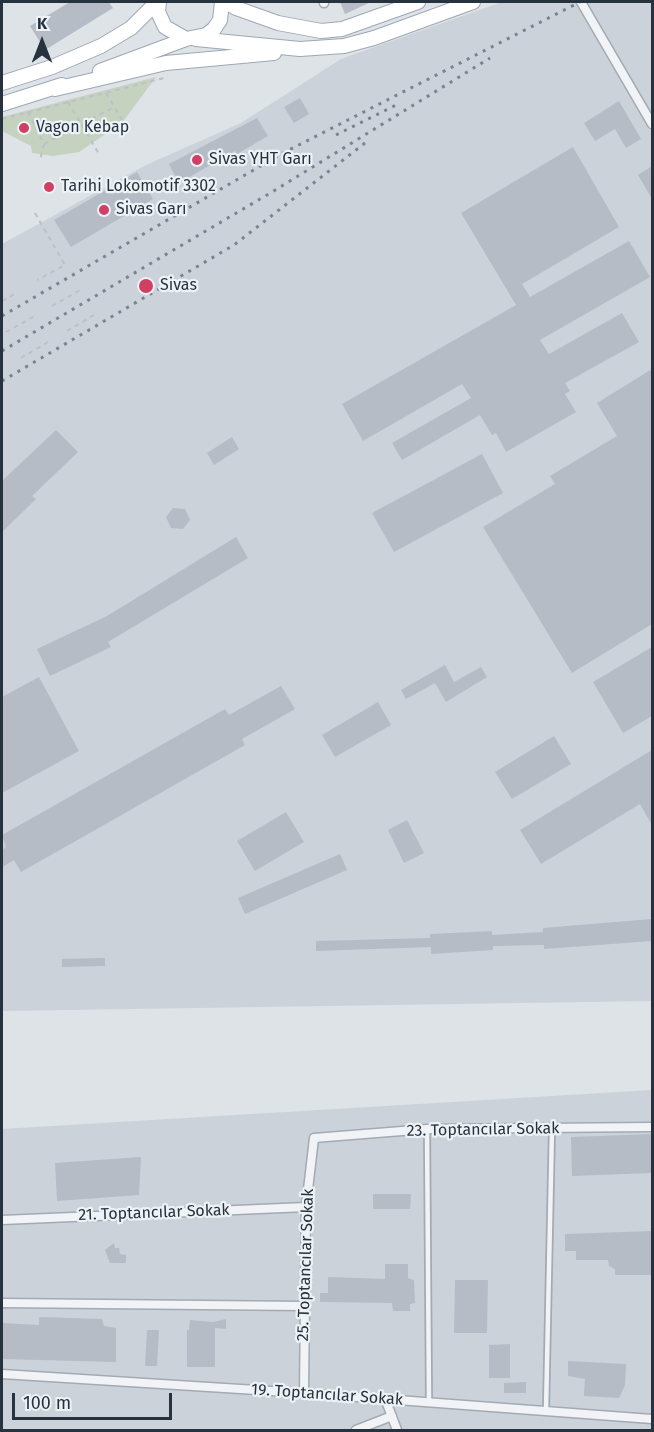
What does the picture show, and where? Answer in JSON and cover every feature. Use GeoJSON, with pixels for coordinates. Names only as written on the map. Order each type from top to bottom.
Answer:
{"type":"FeatureCollection","features":[{"type":"Feature","properties":{"kind":"main road"},"geometry":{"type":"LineString","coordinates":[[158,2],[158,12],[165,27],[191,39],[300,49]]}},
{"type":"Feature","properties":{"kind":"main road"},"geometry":{"type":"LineString","coordinates":[[2,83],[52,67],[114,39],[142,19],[158,2]]}},
{"type":"Feature","properties":{"kind":"main road"},"geometry":{"type":"LineString","coordinates":[[55,89],[214,29],[220,20],[224,2],[287,25],[321,31],[342,29],[418,2]]}},
{"type":"Feature","properties":{"kind":"main road"},"geometry":{"type":"LineString","coordinates":[[2,104],[166,63],[344,46],[374,38],[473,2]]}},
{"type":"Feature","properties":{"kind":"street"},"geometry":{"type":"LineString","coordinates":[[581,2],[652,124]]}},
{"type":"Feature","properties":{"kind":"street","name":"23. Toptancılar Sokak"},"geometry":{"type":"LineString","coordinates":[[314,1138],[427,1129],[652,1127]]}},
{"type":"Feature","properties":{"kind":"street","name":"25. Toptancılar Sokak"},"geometry":{"type":"LineString","coordinates":[[304,1393],[303,1306],[306,1207],[314,1138]]}},
{"type":"Feature","properties":{"kind":"street","name":"21. Toptancılar Sokak"},"geometry":{"type":"LineString","coordinates":[[2,1220],[306,1207]]}},
{"type":"Feature","properties":{"kind":"street"},"geometry":{"type":"LineString","coordinates":[[2,1303],[303,1306]]}},
{"type":"Feature","properties":{"kind":"street","name":"19. Toptancılar Sokak"},"geometry":{"type":"LineString","coordinates":[[2,1374],[304,1393],[386,1401],[429,1402],[652,1419]]}},
{"type":"Feature","properties":{"kind":"street"},"geometry":{"type":"LineString","coordinates":[[386,1401],[397,1431]]}},
{"type":"Feature","properties":{"kind":"street"},"geometry":{"type":"LineString","coordinates":[[356,1431],[392,1416]]}},
{"type":"Feature","properties":{"kind":"lane"},"geometry":{"type":"LineString","coordinates":[[546,1410],[552,1128]]}},
{"type":"Feature","properties":{"kind":"lane"},"geometry":{"type":"LineString","coordinates":[[427,1129],[429,1402]]}},
{"type":"Feature","properties":{"kind":"path"},"geometry":{"type":"LineString","coordinates":[[2,118],[168,77]]}},
{"type":"Feature","properties":{"kind":"path"},"geometry":{"type":"LineString","coordinates":[[106,93],[125,125]]}},
{"type":"Feature","properties":{"kind":"path"},"geometry":{"type":"LineString","coordinates":[[68,102],[99,154]]}},
{"type":"Feature","properties":{"kind":"path"},"geometry":{"type":"LineString","coordinates":[[44,144],[114,107]]}},
{"type":"Feature","properties":{"kind":"path"},"geometry":{"type":"LineString","coordinates":[[28,112],[44,144],[40,160]]}},
{"type":"Feature","properties":{"kind":"path"},"geometry":{"type":"LineString","coordinates":[[35,213],[65,265],[37,280]]}},
{"type":"Feature","properties":{"kind":"path"},"geometry":{"type":"LineString","coordinates":[[52,306],[80,290]]}},
{"type":"Feature","properties":{"kind":"path"},"geometry":{"type":"LineString","coordinates":[[2,301],[18,292]]}},
{"type":"Feature","properties":{"kind":"path"},"geometry":{"type":"LineString","coordinates":[[67,331],[94,315]]}},
{"type":"Feature","properties":{"kind":"path"},"geometry":{"type":"LineString","coordinates":[[6,332],[33,317]]}},
{"type":"Feature","properties":{"kind":"path"},"geometry":{"type":"LineString","coordinates":[[21,358],[48,342]]}},
{"type":"Feature","properties":{"kind":"shaded area"},"geometry":{"type":"Polygon","coordinates":[[[502,2],[652,2],[652,1001],[2,1011],[2,244],[146,165],[241,123],[341,59],[502,2]]]}},
{"type":"Feature","properties":{"kind":"shaded area"},"geometry":{"type":"Polygon","coordinates":[[[652,1090],[652,1430],[2,1430],[2,1129],[652,1090]]]}},
{"type":"Feature","properties":{"kind":"green space"},"geometry":{"type":"Polygon","coordinates":[[[156,77],[122,123],[79,152],[53,156],[32,153],[31,146],[2,131],[2,117],[156,77]]]}},
{"type":"Feature","properties":{"kind":"building"},"geometry":{"type":"Polygon","coordinates":[[[70,2],[109,2],[113,8],[45,50],[30,26],[70,2]]]}},
{"type":"Feature","properties":{"kind":"building"},"geometry":{"type":"Polygon","coordinates":[[[340,2],[371,2],[345,14],[340,2]]]}},
{"type":"Feature","properties":{"kind":"building"},"geometry":{"type":"Polygon","coordinates":[[[300,98],[309,114],[294,123],[284,107],[300,98]]]}},
{"type":"Feature","properties":{"kind":"building"},"geometry":{"type":"Polygon","coordinates":[[[619,101],[641,139],[626,148],[615,129],[595,141],[584,123],[619,101]]]}},
{"type":"Feature","properties":{"kind":"building"},"geometry":{"type":"Polygon","coordinates":[[[257,118],[268,136],[237,154],[235,151],[179,183],[169,164],[257,118]]]}},
{"type":"Feature","properties":{"kind":"building"},"geometry":{"type":"Polygon","coordinates":[[[573,147],[619,227],[522,284],[530,297],[629,241],[650,277],[540,340],[549,354],[622,313],[639,342],[565,383],[570,391],[565,394],[576,412],[506,452],[496,433],[492,435],[480,415],[402,460],[392,443],[471,398],[462,384],[363,441],[342,404],[516,305],[461,213],[573,147]]]}},
{"type":"Feature","properties":{"kind":"building"},"geometry":{"type":"Polygon","coordinates":[[[652,166],[652,199],[638,175],[652,166]]]}},
{"type":"Feature","properties":{"kind":"building","name":"Sivas Garı"},"geometry":{"type":"Polygon","coordinates":[[[137,172],[153,199],[71,247],[54,220],[137,172]]]}},
{"type":"Feature","properties":{"kind":"building"},"geometry":{"type":"Polygon","coordinates":[[[652,369],[652,624],[572,673],[483,527],[555,484],[550,476],[617,436],[597,403],[652,369]]]}},
{"type":"Feature","properties":{"kind":"building"},"geometry":{"type":"Polygon","coordinates":[[[56,430],[78,452],[32,496],[36,499],[2,532],[2,481],[56,430]]]}},
{"type":"Feature","properties":{"kind":"building"},"geometry":{"type":"Polygon","coordinates":[[[232,437],[239,449],[214,465],[207,453],[232,437]]]}},
{"type":"Feature","properties":{"kind":"building"},"geometry":{"type":"Polygon","coordinates":[[[482,454],[503,493],[394,552],[372,513],[482,454]]]}},
{"type":"Feature","properties":{"kind":"building"},"geometry":{"type":"Polygon","coordinates":[[[173,508],[185,509],[190,520],[183,529],[171,528],[166,517],[173,508]]]}},
{"type":"Feature","properties":{"kind":"building"},"geometry":{"type":"Polygon","coordinates":[[[236,537],[248,558],[108,642],[111,647],[50,676],[37,649],[107,616],[236,537]]]}},
{"type":"Feature","properties":{"kind":"building"},"geometry":{"type":"Polygon","coordinates":[[[652,647],[652,716],[623,733],[593,682],[652,647]]]}},
{"type":"Feature","properties":{"kind":"building"},"geometry":{"type":"Polygon","coordinates":[[[445,665],[454,682],[481,667],[487,677],[446,702],[435,683],[406,699],[401,690],[445,665]]]}},
{"type":"Feature","properties":{"kind":"building"},"geometry":{"type":"Polygon","coordinates":[[[39,677],[79,751],[2,793],[2,697],[39,677]]]}},
{"type":"Feature","properties":{"kind":"building"},"geometry":{"type":"Polygon","coordinates":[[[281,686],[295,709],[242,739],[245,745],[21,872],[14,860],[2,867],[2,850],[6,847],[2,835],[225,709],[229,715],[281,686]]]}},
{"type":"Feature","properties":{"kind":"building"},"geometry":{"type":"Polygon","coordinates":[[[378,702],[391,725],[335,757],[322,735],[378,702]]]}},
{"type":"Feature","properties":{"kind":"building"},"geometry":{"type":"Polygon","coordinates":[[[554,736],[571,764],[512,799],[495,772],[554,736]]]}},
{"type":"Feature","properties":{"kind":"building"},"geometry":{"type":"Polygon","coordinates":[[[652,750],[652,825],[640,804],[541,864],[520,830],[652,750]]]}},
{"type":"Feature","properties":{"kind":"building"},"geometry":{"type":"Polygon","coordinates":[[[286,812],[304,842],[255,871],[237,841],[286,812]]]}},
{"type":"Feature","properties":{"kind":"building"},"geometry":{"type":"Polygon","coordinates":[[[407,820],[424,853],[404,863],[388,830],[407,820]]]}},
{"type":"Feature","properties":{"kind":"building"},"geometry":{"type":"Polygon","coordinates":[[[340,854],[347,870],[245,914],[238,898],[340,854]]]}},
{"type":"Feature","properties":{"kind":"building"},"geometry":{"type":"Polygon","coordinates":[[[652,919],[652,941],[544,949],[544,945],[493,946],[493,950],[431,954],[431,947],[316,951],[316,941],[430,938],[430,934],[492,931],[492,935],[543,932],[543,928],[652,919]]]}},
{"type":"Feature","properties":{"kind":"building"},"geometry":{"type":"Polygon","coordinates":[[[105,958],[105,966],[62,967],[62,959],[105,958]]]}},
{"type":"Feature","properties":{"kind":"building"},"geometry":{"type":"Polygon","coordinates":[[[652,1134],[652,1173],[572,1176],[571,1137],[652,1134]]]}},
{"type":"Feature","properties":{"kind":"building"},"geometry":{"type":"Polygon","coordinates":[[[141,1157],[139,1195],[57,1201],[55,1163],[141,1157]]]}},
{"type":"Feature","properties":{"kind":"building"},"geometry":{"type":"Polygon","coordinates":[[[373,1194],[411,1194],[410,1209],[373,1209],[373,1194]]]}},
{"type":"Feature","properties":{"kind":"building"},"geometry":{"type":"Polygon","coordinates":[[[652,1231],[652,1275],[615,1275],[615,1269],[609,1266],[608,1260],[576,1260],[576,1251],[565,1251],[565,1234],[652,1231]]]}},
{"type":"Feature","properties":{"kind":"building"},"geometry":{"type":"Polygon","coordinates":[[[114,1243],[115,1248],[119,1248],[120,1254],[126,1255],[126,1263],[110,1263],[105,1250],[114,1243]]]}},
{"type":"Feature","properties":{"kind":"building"},"geometry":{"type":"Polygon","coordinates":[[[385,1264],[408,1264],[408,1278],[414,1280],[415,1303],[410,1304],[410,1311],[393,1311],[392,1303],[320,1302],[320,1293],[328,1293],[328,1277],[385,1279],[385,1264]]]}},
{"type":"Feature","properties":{"kind":"building"},"geometry":{"type":"Polygon","coordinates":[[[455,1280],[488,1280],[487,1333],[454,1333],[455,1280]]]}},
{"type":"Feature","properties":{"kind":"building"},"geometry":{"type":"Polygon","coordinates":[[[39,1317],[102,1319],[104,1326],[116,1328],[116,1362],[2,1359],[2,1323],[39,1325],[39,1317]]]}},
{"type":"Feature","properties":{"kind":"building"},"geometry":{"type":"Polygon","coordinates":[[[226,1319],[226,1329],[215,1328],[215,1367],[187,1367],[187,1330],[189,1330],[190,1320],[213,1322],[226,1319]]]}},
{"type":"Feature","properties":{"kind":"building"},"geometry":{"type":"Polygon","coordinates":[[[147,1330],[159,1330],[157,1366],[145,1366],[147,1330]]]}},
{"type":"Feature","properties":{"kind":"building"},"geometry":{"type":"Polygon","coordinates":[[[510,1344],[510,1378],[489,1378],[489,1345],[510,1344]]]}},
{"type":"Feature","properties":{"kind":"building"},"geometry":{"type":"Polygon","coordinates":[[[568,1361],[626,1364],[625,1385],[619,1398],[584,1396],[585,1379],[568,1376],[568,1361]]]}},
{"type":"Feature","properties":{"kind":"building"},"geometry":{"type":"Polygon","coordinates":[[[526,1382],[526,1393],[504,1393],[504,1383],[526,1382]]]}},
{"type":"Feature","properties":{"kind":"railway"},"geometry":{"type":"LineString","coordinates":[[2,316],[283,153],[580,2]]}},
{"type":"Feature","properties":{"kind":"railway"},"geometry":{"type":"LineString","coordinates":[[2,351],[272,192],[490,58]]}},
{"type":"Feature","properties":{"kind":"railway"},"geometry":{"type":"LineString","coordinates":[[336,135],[398,104]]}},
{"type":"Feature","properties":{"kind":"railway"},"geometry":{"type":"LineString","coordinates":[[2,381],[234,245],[365,143]]}},
{"type":"Feature","properties":{"kind":"place","name":"Vagon Kebap"},"geometry":{"type":"Point","coordinates":[24,128]}},
{"type":"Feature","properties":{"kind":"place","name":"Sivas YHT Garı"},"geometry":{"type":"Point","coordinates":[197,160]}},
{"type":"Feature","properties":{"kind":"place","name":"Tarihi Lokomotif 3302"},"geometry":{"type":"Point","coordinates":[49,187]}},
{"type":"Feature","properties":{"kind":"place","name":"Sivas Garı"},"geometry":{"type":"Point","coordinates":[104,210]}},
{"type":"Feature","properties":{"kind":"place","name":"Sivas"},"geometry":{"type":"Point","coordinates":[146,286]}}]}
